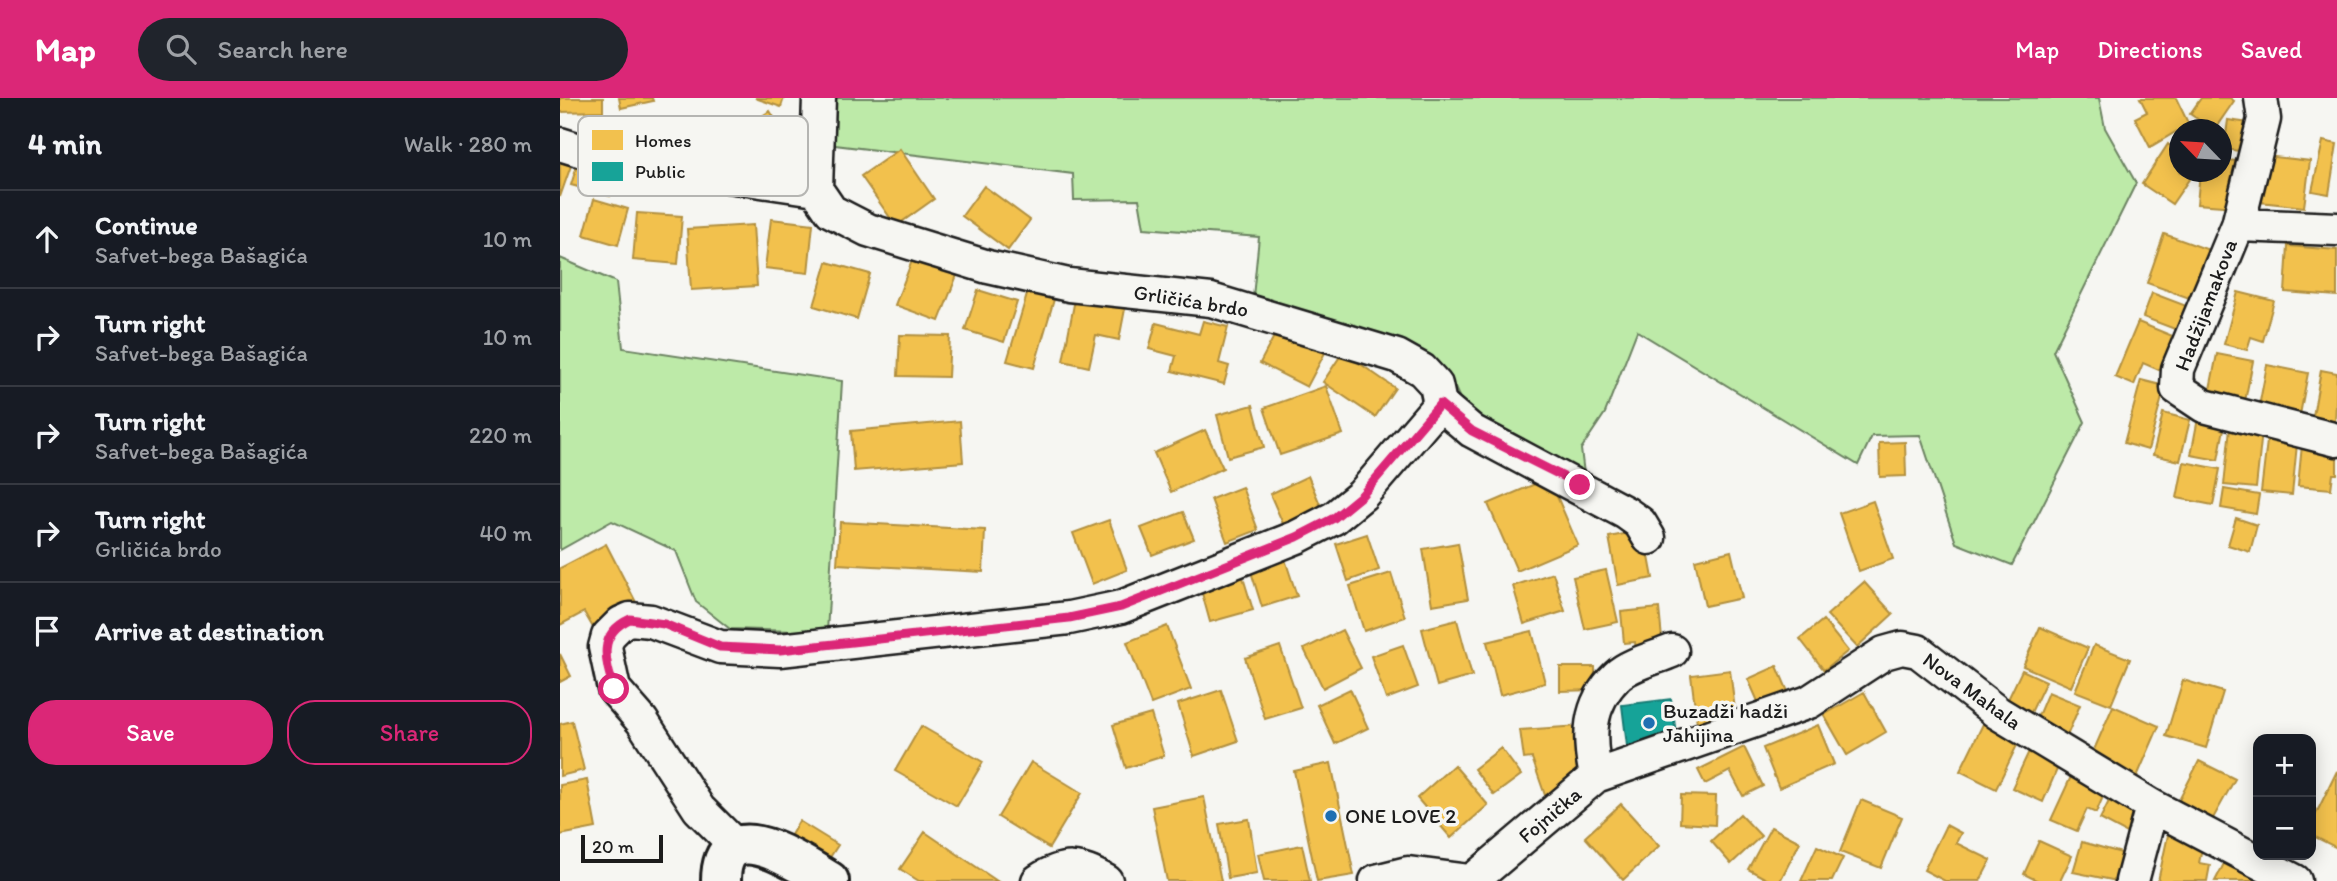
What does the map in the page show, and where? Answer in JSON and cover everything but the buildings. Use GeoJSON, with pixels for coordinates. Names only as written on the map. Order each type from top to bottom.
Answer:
{"type":"FeatureCollection","features":[{"type":"Feature","properties":{"kind":"street"},"geometry":{"type":"LineString","coordinates":[[808,188],[816,189],[819,98]]}},
{"type":"Feature","properties":{"kind":"street","name":"Hadžijamakova"},"geometry":{"type":"LineString","coordinates":[[2261,98],[2264,119],[2238,225],[2178,369],[2178,388],[2204,406],[2337,440]]}},
{"type":"Feature","properties":{"kind":"street"},"geometry":{"type":"LineString","coordinates":[[560,144],[578,149]]}},
{"type":"Feature","properties":{"kind":"street","name":"Grličića brdo"},"geometry":{"type":"LineString","coordinates":[[816,189],[831,211],[846,220],[936,253],[1069,285],[1211,300],[1397,356],[1422,370],[1436,385],[1440,404],[1472,431],[1580,485],[1640,523],[1649,538]]}},
{"type":"Feature","properties":{"kind":"street"},"geometry":{"type":"LineString","coordinates":[[2238,225],[2337,229]]}},
{"type":"Feature","properties":{"kind":"street"},"geometry":{"type":"LineString","coordinates":[[736,846],[699,809],[642,721],[614,689],[605,648],[608,636],[621,623],[630,619],[650,621],[720,647],[780,650],[1069,618],[1121,607],[1297,537],[1334,518],[1362,495],[1440,404]]}},
{"type":"Feature","properties":{"kind":"street","name":"Nova Mahala"},"geometry":{"type":"LineString","coordinates":[[1596,776],[1810,702],[1884,653],[1902,648],[1918,651],[1998,713],[2152,806],[2295,881]]}},
{"type":"Feature","properties":{"kind":"street"},"geometry":{"type":"LineString","coordinates":[[1596,776],[1588,742],[1591,723],[1601,701],[1618,674],[1672,652]]}},
{"type":"Feature","properties":{"kind":"street","name":"Fojnička"},"geometry":{"type":"LineString","coordinates":[[1471,881],[1596,776]]}},
{"type":"Feature","properties":{"kind":"street"},"geometry":{"type":"LineString","coordinates":[[2132,881],[2152,806]]}},
{"type":"Feature","properties":{"kind":"street"},"geometry":{"type":"LineString","coordinates":[[721,881],[726,855],[736,846],[747,844],[767,848],[829,881]]}},
{"type":"Feature","properties":{"kind":"street"},"geometry":{"type":"LineString","coordinates":[[1038,881],[1056,869],[1073,867],[1106,881]]}},
{"type":"Feature","properties":{"kind":"street"},"geometry":{"type":"LineString","coordinates":[[1376,881],[1408,873],[1471,881]]}},
{"type":"Feature","properties":{"kind":"green space"},"geometry":{"type":"Polygon","coordinates":[[[830,98],[2099,98],[2105,128],[2136,183],[2053,351],[2085,422],[2012,565],[1956,543],[1920,435],[1872,436],[1858,465],[1637,331],[1605,413],[1581,449],[1584,474],[1492,431],[1462,403],[1450,377],[1430,357],[1253,297],[1259,237],[1144,228],[1139,199],[1074,200],[1073,174],[827,144],[830,98]]]}},
{"type":"Feature","properties":{"kind":"green space"},"geometry":{"type":"Polygon","coordinates":[[[560,258],[616,282],[623,348],[842,381],[827,632],[730,629],[696,602],[676,551],[612,521],[560,550],[560,258]]]}},
{"type":"Feature","properties":{"kind":"place","name":"Buzadži hadži Jahijina"},"geometry":{"type":"Point","coordinates":[1649,723]}},
{"type":"Feature","properties":{"kind":"place","name":"ONE LOVE 2"},"geometry":{"type":"Point","coordinates":[1331,816]}},
{"type":"Feature","properties":{"kind":"route"},"geometry":{"type":"LineString","coordinates":[[614,689],[605,648],[613,629],[630,619],[664,624],[720,647],[780,650],[1069,618],[1094,610],[1121,607],[1297,537],[1334,518],[1352,506],[1425,425],[1440,404],[1472,431],[1580,485]]}}]}
